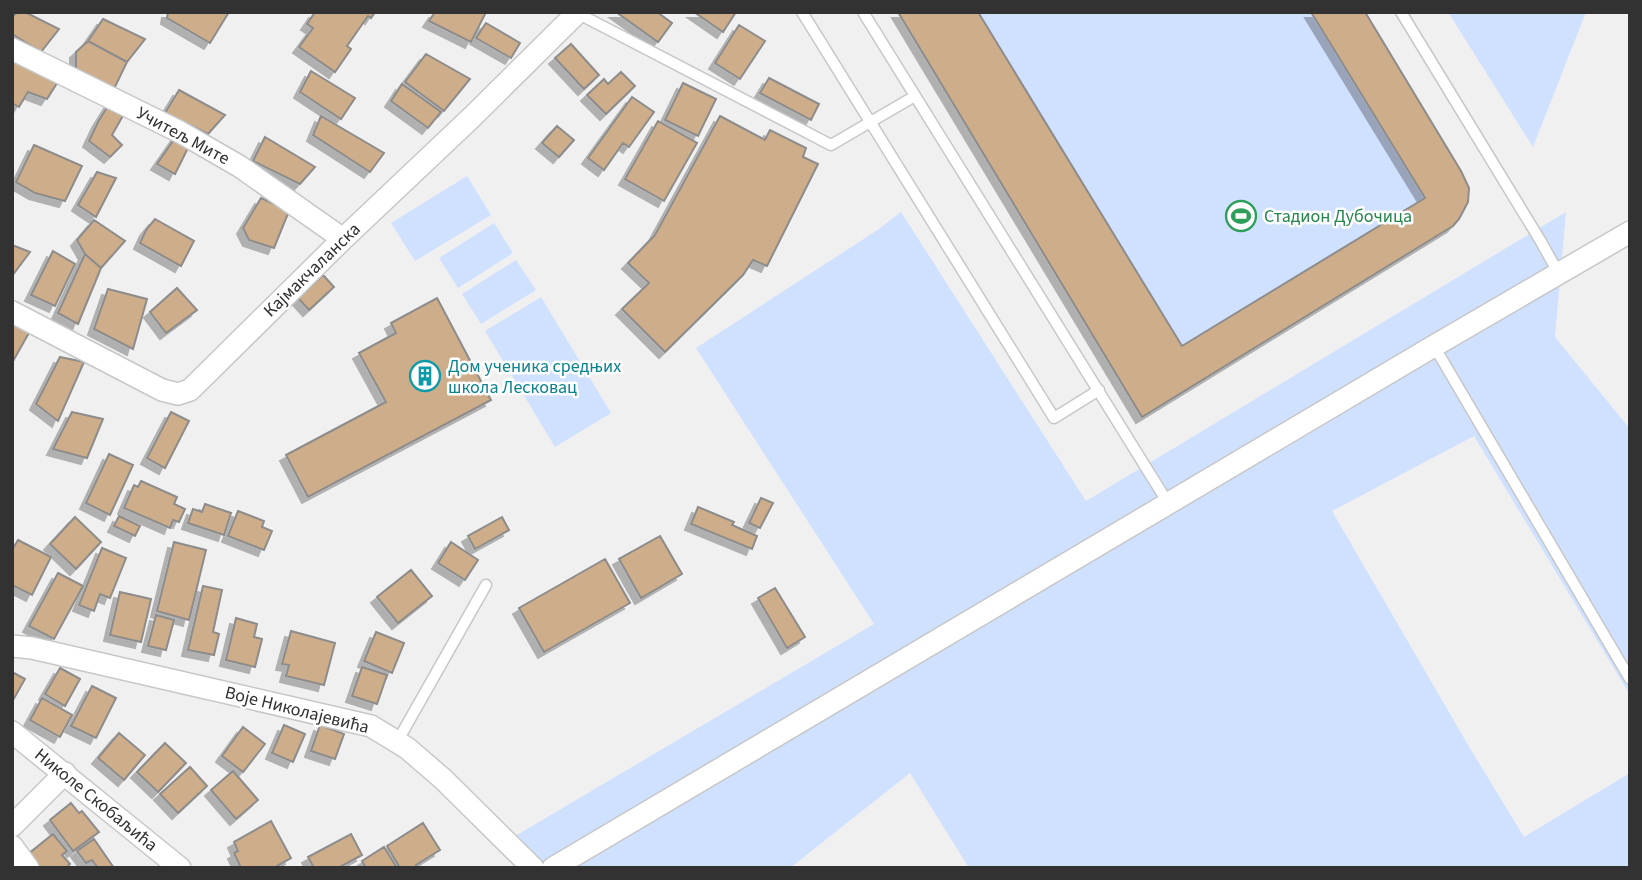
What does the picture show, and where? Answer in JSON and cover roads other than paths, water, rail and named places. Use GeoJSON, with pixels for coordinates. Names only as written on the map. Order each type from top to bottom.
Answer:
{"type":"FeatureCollection","features":[{"type":"Feature","properties":{"kind":"street","name":"Кајмакчаланска"},"geometry":{"type":"LineString","coordinates":[[12,312],[162,390],[178,394],[190,390],[578,13]]}},
{"type":"Feature","properties":{"kind":"street","name":"Учитељ Мите"},"geometry":{"type":"LineString","coordinates":[[12,49],[180,132],[240,166],[343,239]]}},
{"type":"Feature","properties":{"kind":"street"},"geometry":{"type":"LineString","coordinates":[[553,868],[1630,232]]}},
{"type":"Feature","properties":{"kind":"street","name":"Воје Николајевића"},"geometry":{"type":"LineString","coordinates":[[12,646],[32,648],[371,726],[407,748],[443,779],[533,868]]}},
{"type":"Feature","properties":{"kind":"street","name":"Николе Скобаљића"},"geometry":{"type":"LineString","coordinates":[[12,732],[180,868]]}},
{"type":"Feature","properties":{"kind":"street"},"geometry":{"type":"LineString","coordinates":[[12,826],[65,773]]}},
{"type":"Feature","properties":{"kind":"street"},"geometry":{"type":"LineString","coordinates":[[12,846],[28,868]]}},
{"type":"Feature","properties":{"kind":"lane"},"geometry":{"type":"LineString","coordinates":[[802,12],[1054,418],[1099,390]]}},
{"type":"Feature","properties":{"kind":"lane"},"geometry":{"type":"LineString","coordinates":[[863,12],[1168,503]]}},
{"type":"Feature","properties":{"kind":"lane"},"geometry":{"type":"LineString","coordinates":[[1401,12],[1559,274]]}},
{"type":"Feature","properties":{"kind":"lane"},"geometry":{"type":"LineString","coordinates":[[578,13],[831,145],[915,96]]}},
{"type":"Feature","properties":{"kind":"lane"},"geometry":{"type":"LineString","coordinates":[[1434,346],[1630,679]]}},
{"type":"Feature","properties":{"kind":"lane"},"geometry":{"type":"LineString","coordinates":[[397,742],[486,585]]}},
{"type":"Feature","properties":{"kind":"place","name":"Стадион Дубочица"},"geometry":{"type":"Point","coordinates":[1241,216]}},
{"type":"Feature","properties":{"kind":"place","name":"Дом ученика средњих школа Лесковац"},"geometry":{"type":"Point","coordinates":[425,376]}}]}
